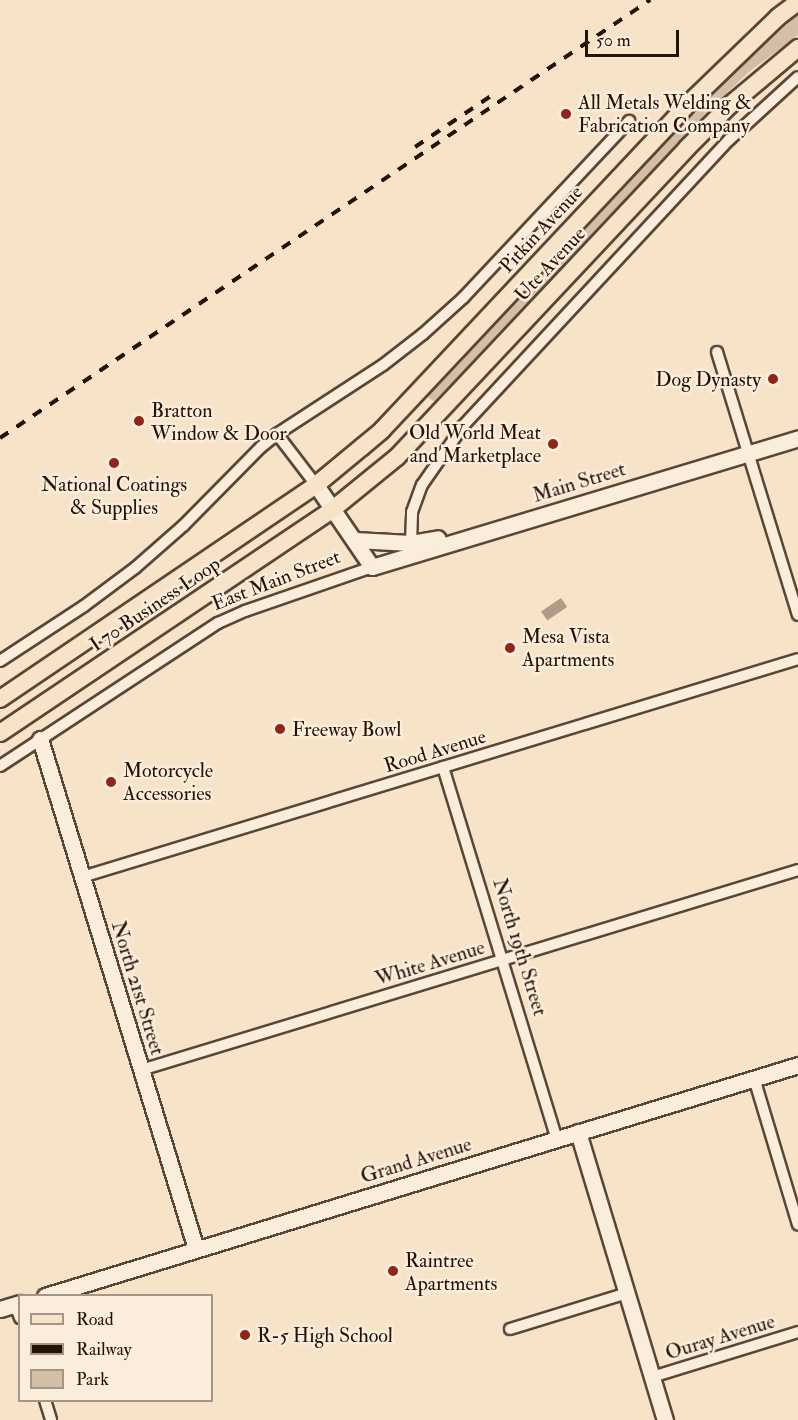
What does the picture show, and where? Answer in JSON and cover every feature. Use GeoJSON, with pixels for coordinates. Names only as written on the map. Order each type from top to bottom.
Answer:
{"type":"FeatureCollection","features":[{"type":"Feature","properties":{"kind":"main road","name":"Pitkin Avenue"},"geometry":{"type":"LineString","coordinates":[[316,485],[382,430],[688,104],[778,17],[798,2]]}},
{"type":"Feature","properties":{"kind":"main road","name":"Ute Avenue"},"geometry":{"type":"LineString","coordinates":[[333,509],[413,442],[687,148],[730,105],[798,48]]}},
{"type":"Feature","properties":{"kind":"main road","name":"I 70 Business Loop"},"geometry":{"type":"LineString","coordinates":[[0,699],[316,485]]}},
{"type":"Feature","properties":{"kind":"main road","name":"I 70 Business Loop"},"geometry":{"type":"LineString","coordinates":[[0,734],[333,509]]}},
{"type":"Feature","properties":{"kind":"street"},"geometry":{"type":"LineString","coordinates":[[411,543],[412,512],[422,485],[463,426],[729,140],[798,77]]}},
{"type":"Feature","properties":{"kind":"street"},"geometry":{"type":"LineString","coordinates":[[0,661],[84,606],[135,568],[183,526],[261,447],[277,434],[383,365],[463,298],[629,121]]}},
{"type":"Feature","properties":{"kind":"street"},"geometry":{"type":"LineString","coordinates":[[717,352],[798,615]]}},
{"type":"Feature","properties":{"kind":"street","name":"East Main Street"},"geometry":{"type":"LineString","coordinates":[[0,766],[218,623],[372,567],[316,485],[277,434]]}},
{"type":"Feature","properties":{"kind":"street","name":"Main Street"},"geometry":{"type":"LineString","coordinates":[[372,567],[798,438]]}},
{"type":"Feature","properties":{"kind":"street"},"geometry":{"type":"LineString","coordinates":[[355,540],[411,543],[530,519]]}},
{"type":"Feature","properties":{"kind":"street","name":"Rood Avenue"},"geometry":{"type":"LineString","coordinates":[[82,877],[798,659]]}},
{"type":"Feature","properties":{"kind":"street","name":"North 21st Street"},"geometry":{"type":"LineString","coordinates":[[40,738],[196,1249]]}},
{"type":"Feature","properties":{"kind":"street","name":"North 19th Street"},"geometry":{"type":"LineString","coordinates":[[443,767],[557,1139]]}},
{"type":"Feature","properties":{"kind":"street","name":"White Avenue"},"geometry":{"type":"LineString","coordinates":[[141,1070],[798,870]]}},
{"type":"Feature","properties":{"kind":"street","name":"Grand Avenue"},"geometry":{"type":"LineString","coordinates":[[51,1294],[798,1065]]}},
{"type":"Feature","properties":{"kind":"street"},"geometry":{"type":"LineString","coordinates":[[754,1078],[798,1225]]}},
{"type":"Feature","properties":{"kind":"street"},"geometry":{"type":"LineString","coordinates":[[578,1132],[665,1420]]}},
{"type":"Feature","properties":{"kind":"street"},"geometry":{"type":"LineString","coordinates":[[510,1329],[627,1293]]}},
{"type":"Feature","properties":{"kind":"street"},"geometry":{"type":"LineString","coordinates":[[0,1309],[18,1309]]}},
{"type":"Feature","properties":{"kind":"street","name":"Ouray Avenue"},"geometry":{"type":"LineString","coordinates":[[652,1377],[798,1332]]}},
{"type":"Feature","properties":{"kind":"street"},"geometry":{"type":"LineString","coordinates":[[45,1402],[51,1420]]}},
{"type":"Feature","properties":{"kind":"green space"},"geometry":{"type":"Polygon","coordinates":[[[798,14],[798,35],[749,72],[714,105],[435,402],[426,396],[712,92],[798,14]]]}},
{"type":"Feature","properties":{"kind":"shaded area"},"geometry":{"type":"Polygon","coordinates":[[[561,598],[567,607],[547,621],[541,611],[561,598]]]}},
{"type":"Feature","properties":{"kind":"railway"},"geometry":{"type":"LineString","coordinates":[[0,438],[650,0]]}},
{"type":"Feature","properties":{"kind":"railway"},"geometry":{"type":"LineString","coordinates":[[415,147],[494,94]]}},
{"type":"Feature","properties":{"kind":"place","name":"All Metals Welding & Fabrication Company"},"geometry":{"type":"Point","coordinates":[566,114]}},
{"type":"Feature","properties":{"kind":"place","name":"Dog Dynasty"},"geometry":{"type":"Point","coordinates":[773,379]}},
{"type":"Feature","properties":{"kind":"place","name":"Bratton Window & Door"},"geometry":{"type":"Point","coordinates":[139,421]}},
{"type":"Feature","properties":{"kind":"place","name":"Old World Meat and Marketplace"},"geometry":{"type":"Point","coordinates":[553,444]}},
{"type":"Feature","properties":{"kind":"place","name":"National Coatings & Supplies"},"geometry":{"type":"Point","coordinates":[114,463]}},
{"type":"Feature","properties":{"kind":"place","name":"Mesa Vista Apartments"},"geometry":{"type":"Point","coordinates":[510,648]}},
{"type":"Feature","properties":{"kind":"place","name":"Freeway Bowl"},"geometry":{"type":"Point","coordinates":[280,729]}},
{"type":"Feature","properties":{"kind":"place","name":"Motorcycle Accessories"},"geometry":{"type":"Point","coordinates":[111,782]}},
{"type":"Feature","properties":{"kind":"place","name":"Raintree Apartments"},"geometry":{"type":"Point","coordinates":[393,1271]}},
{"type":"Feature","properties":{"kind":"place","name":"R-5 High School"},"geometry":{"type":"Point","coordinates":[245,1335]}}]}
